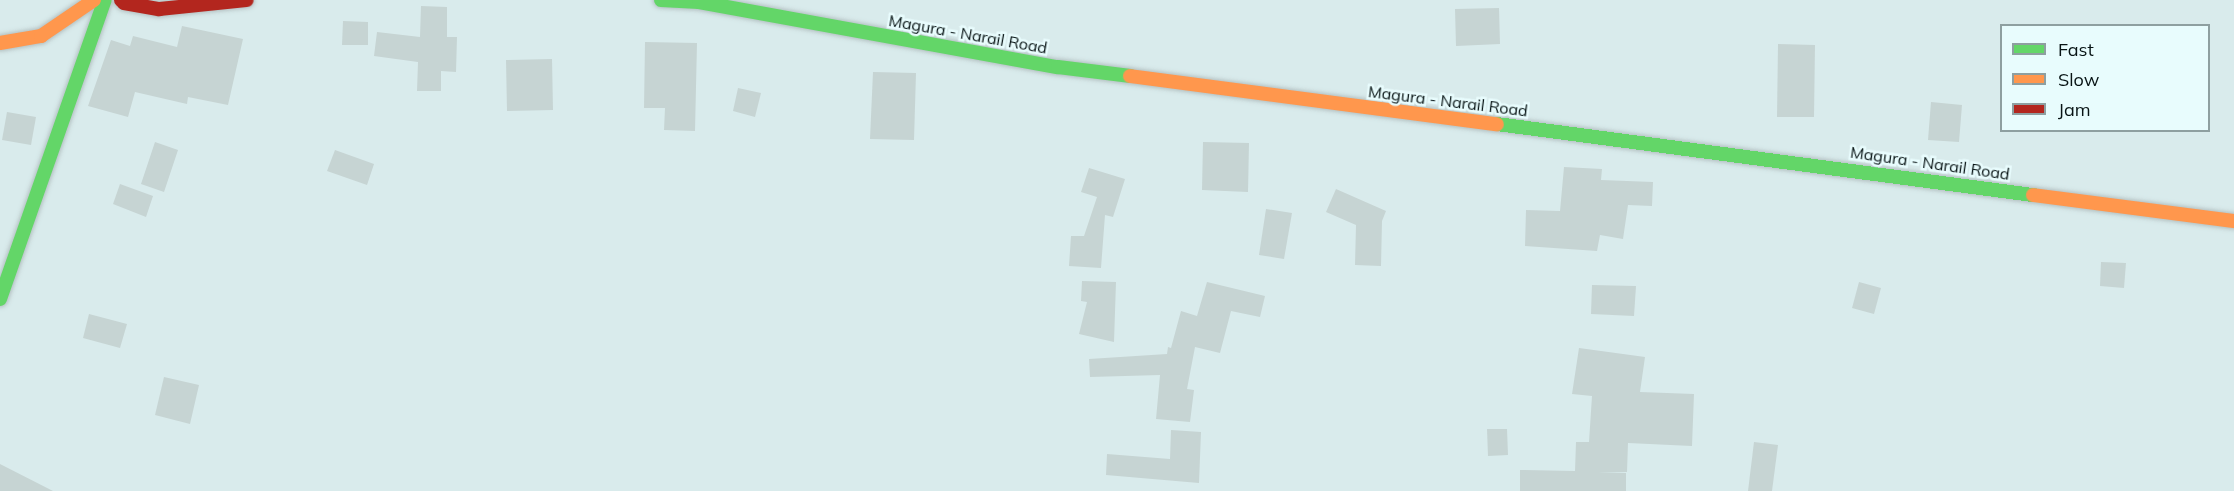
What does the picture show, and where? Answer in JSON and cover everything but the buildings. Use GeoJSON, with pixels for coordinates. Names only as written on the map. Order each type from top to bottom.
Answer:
{"type":"FeatureCollection","features":[{"type":"Feature","properties":{"kind":"main road"},"geometry":{"type":"LineString","coordinates":[[0,43],[40,36],[94,0]]}},
{"type":"Feature","properties":{"kind":"main road"},"geometry":{"type":"LineString","coordinates":[[0,299],[105,0]]}},
{"type":"Feature","properties":{"kind":"main road"},"geometry":{"type":"LineString","coordinates":[[120,0],[124,3],[159,9],[247,0]]}},
{"type":"Feature","properties":{"kind":"main road","name":"Magura - Narail Road"},"geometry":{"type":"LineString","coordinates":[[661,0],[699,2],[1058,68],[1935,180],[2234,222]]}},
{"type":"Feature","properties":{"kind":"traffic: fast"},"geometry":{"type":"LineString","coordinates":[[0,299],[105,0]]}},
{"type":"Feature","properties":{"kind":"traffic: fast"},"geometry":{"type":"LineString","coordinates":[[661,0],[699,2],[1058,67],[1130,76]]}},
{"type":"Feature","properties":{"kind":"traffic: fast"},"geometry":{"type":"LineString","coordinates":[[1497,124],[2033,195]]}},
{"type":"Feature","properties":{"kind":"traffic: slow"},"geometry":{"type":"LineString","coordinates":[[0,43],[41,36],[94,0]]}},
{"type":"Feature","properties":{"kind":"traffic: slow"},"geometry":{"type":"LineString","coordinates":[[1130,76],[1497,124]]}},
{"type":"Feature","properties":{"kind":"traffic: slow"},"geometry":{"type":"LineString","coordinates":[[2033,195],[2234,221]]}},
{"type":"Feature","properties":{"kind":"traffic: jam"},"geometry":{"type":"LineString","coordinates":[[121,0],[124,3],[159,9],[247,0]]}}]}
